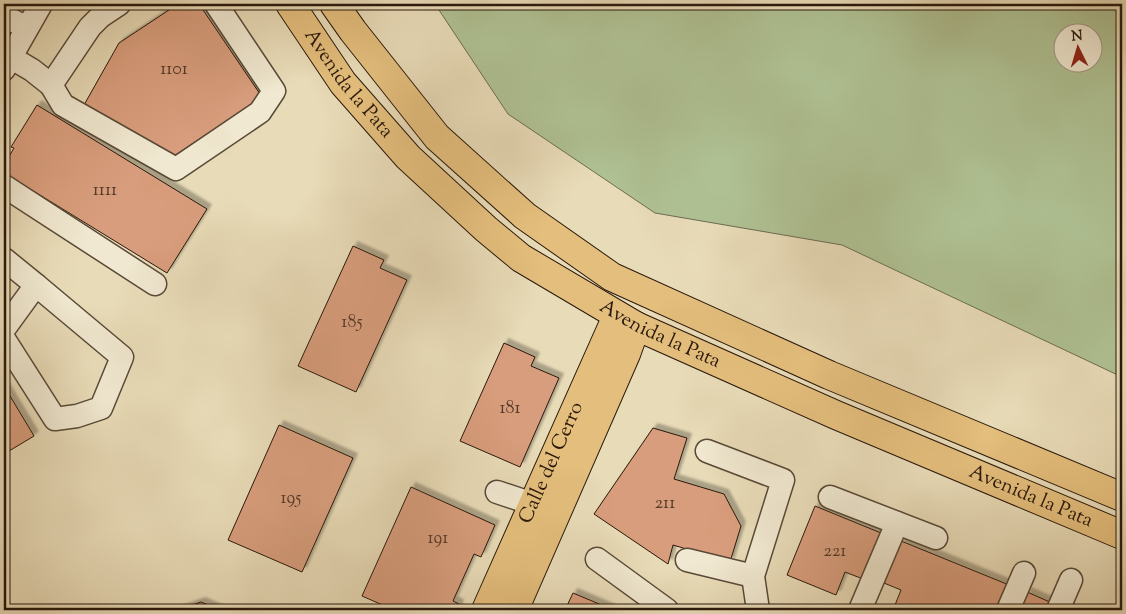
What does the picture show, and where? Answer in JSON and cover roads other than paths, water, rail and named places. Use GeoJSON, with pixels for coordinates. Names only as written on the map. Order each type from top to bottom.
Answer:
{"type":"FeatureCollection","features":[{"type":"Feature","properties":{"kind":"main road","name":"Avenida la Pata"},"geometry":{"type":"LineString","coordinates":[[290,4],[343,83],[408,157],[486,229],[521,258],[626,321],[836,415],[1122,535]]}},
{"type":"Feature","properties":{"kind":"main road","name":"Avenida la Pata"},"geometry":{"type":"LineString","coordinates":[[334,4],[353,31],[437,137],[525,216],[612,276],[828,375],[1122,497]]}},
{"type":"Feature","properties":{"kind":"main road"},"geometry":{"type":"LineString","coordinates":[[612,276],[626,321]]}},
{"type":"Feature","properties":{"kind":"main road","name":"Calle del Cerro"},"geometry":{"type":"LineString","coordinates":[[486,610],[533,504],[626,321]]}},
{"type":"Feature","properties":{"kind":"main road","name":"Calle del Cerro"},"geometry":{"type":"LineString","coordinates":[[514,610],[626,354],[626,321]]}},
{"type":"Feature","properties":{"kind":"street"},"geometry":{"type":"LineString","coordinates":[[41,4],[5,66],[32,70],[52,85],[63,105],[176,169],[260,112],[274,91],[216,4]]}},
{"type":"Feature","properties":{"kind":"street"},"geometry":{"type":"LineString","coordinates":[[52,85],[90,27],[101,16],[119,4]]}},
{"type":"Feature","properties":{"kind":"street"},"geometry":{"type":"LineString","coordinates":[[4,16],[27,28]]}},
{"type":"Feature","properties":{"kind":"street"},"geometry":{"type":"LineString","coordinates":[[4,186],[155,284]]}},
{"type":"Feature","properties":{"kind":"street"},"geometry":{"type":"LineString","coordinates":[[4,259],[122,357],[101,408],[77,416],[55,419],[4,339]]}},
{"type":"Feature","properties":{"kind":"street"},"geometry":{"type":"LineString","coordinates":[[4,329],[36,285]]}},
{"type":"Feature","properties":{"kind":"street"},"geometry":{"type":"LineString","coordinates":[[707,451],[782,480],[753,576],[758,610]]}},
{"type":"Feature","properties":{"kind":"street"},"geometry":{"type":"LineString","coordinates":[[497,492],[533,504]]}},
{"type":"Feature","properties":{"kind":"street"},"geometry":{"type":"LineString","coordinates":[[830,497],[936,538]]}},
{"type":"Feature","properties":{"kind":"street"},"geometry":{"type":"LineString","coordinates":[[860,610],[898,523]]}},
{"type":"Feature","properties":{"kind":"street"},"geometry":{"type":"LineString","coordinates":[[597,559],[668,610]]}},
{"type":"Feature","properties":{"kind":"street"},"geometry":{"type":"LineString","coordinates":[[687,560],[753,576]]}},
{"type":"Feature","properties":{"kind":"street"},"geometry":{"type":"LineString","coordinates":[[1008,610],[1024,573]]}},
{"type":"Feature","properties":{"kind":"street"},"geometry":{"type":"LineString","coordinates":[[1058,610],[1071,580]]}}]}
